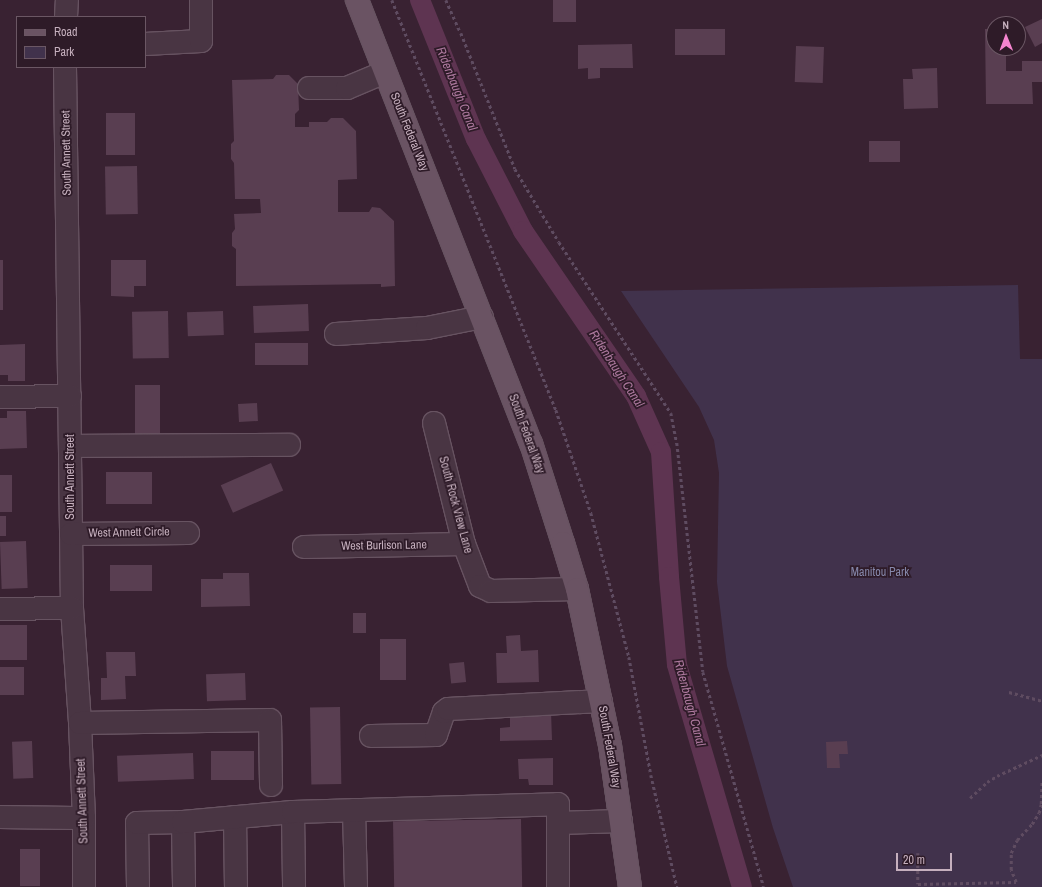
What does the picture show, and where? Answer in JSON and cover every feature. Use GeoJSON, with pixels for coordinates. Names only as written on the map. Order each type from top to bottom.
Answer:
{"type":"FeatureCollection","features":[{"type":"Feature","properties":{"kind":"main road","name":"South Federal Way"},"geometry":{"type":"LineString","coordinates":[[357,0],[531,443],[577,589],[610,745],[630,887]]}},
{"type":"Feature","properties":{"kind":"street"},"geometry":{"type":"LineString","coordinates":[[66,16],[67,0]]}},
{"type":"Feature","properties":{"kind":"street"},"geometry":{"type":"LineString","coordinates":[[146,44],[201,41],[200,0]]}},
{"type":"Feature","properties":{"kind":"street","name":"South Annett Street"},"geometry":{"type":"LineString","coordinates":[[65,68],[72,608],[80,723],[84,818],[84,887]]}},
{"type":"Feature","properties":{"kind":"street"},"geometry":{"type":"LineString","coordinates":[[309,88],[347,88],[385,72]]}},
{"type":"Feature","properties":{"kind":"street"},"geometry":{"type":"LineString","coordinates":[[336,334],[427,328],[482,317]]}},
{"type":"Feature","properties":{"kind":"street"},"geometry":{"type":"LineString","coordinates":[[0,397],[70,396]]}},
{"type":"Feature","properties":{"kind":"street","name":"South Rock View Lane"},"geometry":{"type":"LineString","coordinates":[[434,423],[464,544],[480,586],[491,591],[577,589]]}},
{"type":"Feature","properties":{"kind":"street"},"geometry":{"type":"LineString","coordinates":[[71,446],[289,445]]}},
{"type":"Feature","properties":{"kind":"street","name":"West Annett Circle"},"geometry":{"type":"LineString","coordinates":[[71,534],[188,533]]}},
{"type":"Feature","properties":{"kind":"street","name":"West Burlison Lane"},"geometry":{"type":"LineString","coordinates":[[304,547],[464,544]]}},
{"type":"Feature","properties":{"kind":"street"},"geometry":{"type":"LineString","coordinates":[[0,609],[72,608]]}},
{"type":"Feature","properties":{"kind":"street"},"geometry":{"type":"LineString","coordinates":[[371,736],[436,734],[444,712],[448,709],[601,701]]}},
{"type":"Feature","properties":{"kind":"street"},"geometry":{"type":"LineString","coordinates":[[80,723],[270,720],[270,785]]}},
{"type":"Feature","properties":{"kind":"street"},"geometry":{"type":"LineString","coordinates":[[138,887],[137,823],[183,822],[293,812],[558,804],[558,887]]}},
{"type":"Feature","properties":{"kind":"street"},"geometry":{"type":"LineString","coordinates":[[354,810],[356,887]]}},
{"type":"Feature","properties":{"kind":"street"},"geometry":{"type":"LineString","coordinates":[[293,812],[294,887]]}},
{"type":"Feature","properties":{"kind":"street"},"geometry":{"type":"LineString","coordinates":[[0,817],[84,818]]}},
{"type":"Feature","properties":{"kind":"street"},"geometry":{"type":"LineString","coordinates":[[235,817],[236,887]]}},
{"type":"Feature","properties":{"kind":"street"},"geometry":{"type":"LineString","coordinates":[[558,823],[621,821]]}},
{"type":"Feature","properties":{"kind":"street"},"geometry":{"type":"LineString","coordinates":[[183,822],[184,887]]}},
{"type":"Feature","properties":{"kind":"path"},"geometry":{"type":"LineString","coordinates":[[446,0],[461,33],[515,169],[559,242],[671,413],[677,443],[703,672],[764,887]]}},
{"type":"Feature","properties":{"kind":"path"},"geometry":{"type":"LineString","coordinates":[[1008,692],[1042,701]]}},
{"type":"Feature","properties":{"kind":"path"},"geometry":{"type":"LineString","coordinates":[[970,798],[987,782],[997,776],[1042,755]]}},
{"type":"Feature","properties":{"kind":"path"},"geometry":{"type":"LineString","coordinates":[[918,853],[918,884],[1016,882],[1010,870],[1011,853],[1017,840],[1032,824],[1039,813],[1042,780]]}},
{"type":"Feature","properties":{"kind":"green space","name":"Manitou Park"},"geometry":{"type":"Polygon","coordinates":[[[1018,285],[1020,359],[1042,359],[1042,887],[793,887],[773,828],[727,666],[717,582],[719,473],[714,440],[699,407],[621,291],[1018,285]]]}},
{"type":"Feature","properties":{"kind":"building"},"geometry":{"type":"Polygon","coordinates":[[[553,0],[576,0],[576,22],[553,22],[553,0]]]}},
{"type":"Feature","properties":{"kind":"building"},"geometry":{"type":"Polygon","coordinates":[[[1042,19],[1042,43],[1035,47],[1026,27],[1042,19]]]}},
{"type":"Feature","properties":{"kind":"building"},"geometry":{"type":"Polygon","coordinates":[[[675,29],[725,29],[725,55],[675,55],[675,29]]]}},
{"type":"Feature","properties":{"kind":"building"},"geometry":{"type":"Polygon","coordinates":[[[985,29],[986,56],[1006,56],[1006,71],[1022,71],[1022,61],[1042,61],[1042,82],[1032,82],[1033,104],[986,104],[985,29]]]}},
{"type":"Feature","properties":{"kind":"building"},"geometry":{"type":"Polygon","coordinates":[[[632,44],[633,68],[600,68],[600,78],[588,79],[588,68],[578,69],[578,45],[632,44]]]}},
{"type":"Feature","properties":{"kind":"building"},"geometry":{"type":"Polygon","coordinates":[[[796,46],[824,47],[823,83],[795,82],[796,46]]]}},
{"type":"Feature","properties":{"kind":"building"},"geometry":{"type":"Polygon","coordinates":[[[937,68],[938,108],[904,109],[903,79],[913,79],[912,69],[937,68]]]}},
{"type":"Feature","properties":{"kind":"building"},"geometry":{"type":"Polygon","coordinates":[[[276,75],[289,75],[298,84],[299,110],[295,114],[295,127],[309,127],[309,122],[327,122],[331,118],[343,118],[356,131],[357,179],[338,180],[338,212],[369,212],[372,207],[380,208],[394,221],[395,286],[381,287],[381,284],[236,286],[236,249],[232,246],[232,233],[235,229],[234,214],[261,213],[260,199],[235,199],[234,163],[231,159],[231,144],[234,141],[232,80],[273,79],[276,75]]]}},
{"type":"Feature","properties":{"kind":"building"},"geometry":{"type":"Polygon","coordinates":[[[106,113],[135,113],[135,155],[106,155],[106,113]]]}},
{"type":"Feature","properties":{"kind":"building"},"geometry":{"type":"Polygon","coordinates":[[[869,141],[900,141],[900,162],[869,162],[869,141]]]}},
{"type":"Feature","properties":{"kind":"building"},"geometry":{"type":"Polygon","coordinates":[[[137,166],[138,214],[106,215],[105,167],[137,166]]]}},
{"type":"Feature","properties":{"kind":"building"},"geometry":{"type":"Polygon","coordinates":[[[0,260],[3,260],[3,310],[0,310],[0,260]]]}},
{"type":"Feature","properties":{"kind":"building"},"geometry":{"type":"Polygon","coordinates":[[[111,260],[146,260],[146,286],[134,286],[134,297],[111,296],[111,260]]]}},
{"type":"Feature","properties":{"kind":"building"},"geometry":{"type":"Polygon","coordinates":[[[308,304],[309,331],[254,333],[253,306],[308,304]]]}},
{"type":"Feature","properties":{"kind":"building"},"geometry":{"type":"Polygon","coordinates":[[[168,311],[169,358],[133,359],[132,312],[168,311]]]}},
{"type":"Feature","properties":{"kind":"building"},"geometry":{"type":"Polygon","coordinates":[[[223,311],[224,335],[188,336],[187,312],[223,311]]]}},
{"type":"Feature","properties":{"kind":"building"},"geometry":{"type":"Polygon","coordinates":[[[255,343],[308,343],[308,365],[255,365],[255,343]]]}},
{"type":"Feature","properties":{"kind":"building"},"geometry":{"type":"Polygon","coordinates":[[[25,344],[25,381],[8,381],[8,375],[0,375],[0,345],[25,344]]]}},
{"type":"Feature","properties":{"kind":"building"},"geometry":{"type":"Polygon","coordinates":[[[135,385],[160,385],[160,436],[135,436],[135,385]]]}},
{"type":"Feature","properties":{"kind":"building"},"geometry":{"type":"Polygon","coordinates":[[[257,403],[258,421],[239,422],[238,404],[257,403]]]}},
{"type":"Feature","properties":{"kind":"building"},"geometry":{"type":"Polygon","coordinates":[[[7,411],[26,411],[27,448],[0,449],[0,418],[7,418],[7,411]]]}},
{"type":"Feature","properties":{"kind":"building"},"geometry":{"type":"Polygon","coordinates":[[[271,463],[283,490],[233,513],[221,485],[271,463]]]}},
{"type":"Feature","properties":{"kind":"building"},"geometry":{"type":"Polygon","coordinates":[[[106,472],[152,472],[152,504],[106,504],[106,472]]]}},
{"type":"Feature","properties":{"kind":"building"},"geometry":{"type":"Polygon","coordinates":[[[0,475],[12,475],[12,512],[0,512],[0,475]]]}},
{"type":"Feature","properties":{"kind":"building"},"geometry":{"type":"Polygon","coordinates":[[[0,516],[6,516],[6,536],[0,536],[0,516]]]}},
{"type":"Feature","properties":{"kind":"building"},"geometry":{"type":"Polygon","coordinates":[[[26,541],[28,588],[2,589],[0,542],[26,541]]]}},
{"type":"Feature","properties":{"kind":"building"},"geometry":{"type":"Polygon","coordinates":[[[110,565],[152,565],[152,591],[110,591],[110,565]]]}},
{"type":"Feature","properties":{"kind":"building"},"geometry":{"type":"Polygon","coordinates":[[[223,573],[249,573],[250,606],[201,607],[201,579],[223,579],[223,573]]]}},
{"type":"Feature","properties":{"kind":"building"},"geometry":{"type":"Polygon","coordinates":[[[353,613],[366,613],[366,633],[353,633],[353,613]]]}},
{"type":"Feature","properties":{"kind":"building"},"geometry":{"type":"Polygon","coordinates":[[[0,625],[27,625],[27,660],[0,660],[0,625]]]}},
{"type":"Feature","properties":{"kind":"building"},"geometry":{"type":"Polygon","coordinates":[[[520,635],[521,651],[538,650],[539,682],[497,683],[496,653],[507,653],[506,636],[520,635]]]}},
{"type":"Feature","properties":{"kind":"building"},"geometry":{"type":"Polygon","coordinates":[[[380,639],[406,639],[406,680],[380,680],[380,639]]]}},
{"type":"Feature","properties":{"kind":"building"},"geometry":{"type":"Polygon","coordinates":[[[106,652],[135,652],[136,676],[125,676],[126,699],[101,700],[101,678],[107,678],[106,652]]]}},
{"type":"Feature","properties":{"kind":"building"},"geometry":{"type":"Polygon","coordinates":[[[464,662],[466,682],[451,683],[449,664],[464,662]]]}},
{"type":"Feature","properties":{"kind":"building"},"geometry":{"type":"Polygon","coordinates":[[[0,667],[24,667],[24,695],[0,695],[0,667]]]}},
{"type":"Feature","properties":{"kind":"building"},"geometry":{"type":"Polygon","coordinates":[[[245,673],[246,700],[207,701],[206,674],[245,673]]]}},
{"type":"Feature","properties":{"kind":"building"},"geometry":{"type":"Polygon","coordinates":[[[340,707],[341,784],[311,785],[310,708],[340,707]]]}},
{"type":"Feature","properties":{"kind":"building"},"geometry":{"type":"Polygon","coordinates":[[[551,711],[552,740],[500,741],[500,728],[510,727],[510,712],[551,711]]]}},
{"type":"Feature","properties":{"kind":"building"},"geometry":{"type":"Polygon","coordinates":[[[32,741],[33,778],[13,779],[12,742],[32,741]]]}},
{"type":"Feature","properties":{"kind":"building"},"geometry":{"type":"Polygon","coordinates":[[[847,741],[848,754],[839,754],[840,768],[827,768],[826,742],[847,741]]]}},
{"type":"Feature","properties":{"kind":"building"},"geometry":{"type":"Polygon","coordinates":[[[211,751],[254,751],[254,780],[211,780],[211,751]]]}},
{"type":"Feature","properties":{"kind":"building"},"geometry":{"type":"Polygon","coordinates":[[[193,753],[194,779],[118,782],[117,756],[193,753]]]}},
{"type":"Feature","properties":{"kind":"building"},"geometry":{"type":"Polygon","coordinates":[[[553,758],[553,785],[529,785],[528,779],[519,779],[518,759],[553,758]]]}},
{"type":"Feature","properties":{"kind":"building"},"geometry":{"type":"Polygon","coordinates":[[[521,819],[522,887],[394,887],[393,821],[521,819]]]}},
{"type":"Feature","properties":{"kind":"building"},"geometry":{"type":"Polygon","coordinates":[[[20,849],[40,849],[40,886],[20,886],[20,849]]]}},
{"type":"Feature","properties":{"kind":"waterway","name":"Ridenbaugh Canal"},"geometry":{"type":"LineString","coordinates":[[420,0],[476,139],[523,231],[636,396],[661,452],[669,577],[677,665],[742,887]]}}]}
